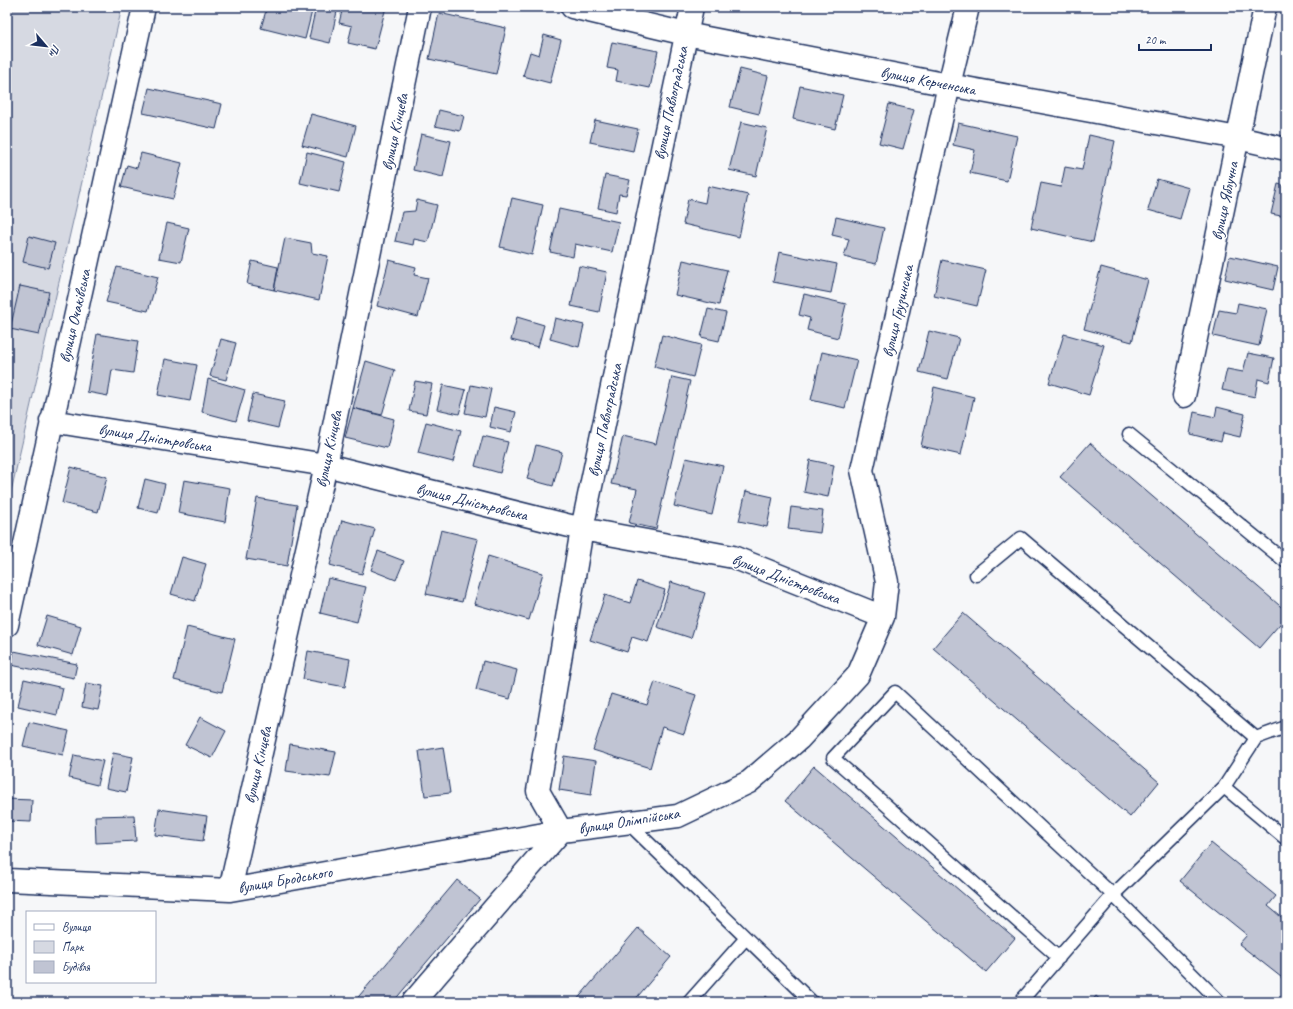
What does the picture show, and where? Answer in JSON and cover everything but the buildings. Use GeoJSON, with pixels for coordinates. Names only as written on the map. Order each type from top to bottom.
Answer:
{"type":"FeatureCollection","features":[{"type":"Feature","properties":{"kind":"street","name":"вулиця Очаківська"},"geometry":{"type":"LineString","coordinates":[[7,625],[144,7]]}},
{"type":"Feature","properties":{"kind":"street","name":"вулиця Кінцева"},"geometry":{"type":"LineString","coordinates":[[230,890],[326,465],[420,7]]}},
{"type":"Feature","properties":{"kind":"street","name":"вулиця Керченська"},"geometry":{"type":"LineString","coordinates":[[572,7],[686,34],[949,85],[1238,138],[1286,149]]}},
{"type":"Feature","properties":{"kind":"street","name":"вулиця Павлоградська"},"geometry":{"type":"LineString","coordinates":[[561,831],[538,791],[582,529],[692,7]]}},
{"type":"Feature","properties":{"kind":"street","name":"вулиця Грузинська"},"geometry":{"type":"LineString","coordinates":[[883,617],[887,582],[862,470],[968,7]]}},
{"type":"Feature","properties":{"kind":"street","name":"вулиця Яблучна"},"geometry":{"type":"LineString","coordinates":[[1184,396],[1265,7]]}},
{"type":"Feature","properties":{"kind":"street","name":"вулиця Дністровська"},"geometry":{"type":"LineString","coordinates":[[52,421],[326,465],[582,529],[733,557],[883,617]]}},
{"type":"Feature","properties":{"kind":"street","name":"вулиця Олімпійська"},"geometry":{"type":"LineString","coordinates":[[413,1002],[561,831],[678,816],[749,782],[799,739],[858,675],[883,617]]}},
{"type":"Feature","properties":{"kind":"street","name":"вулиця Бродського"},"geometry":{"type":"LineString","coordinates":[[7,880],[230,890],[561,831]]}},
{"type":"Feature","properties":{"kind":"lane"},"geometry":{"type":"LineString","coordinates":[[1129,434],[1286,562]]}},
{"type":"Feature","properties":{"kind":"lane"},"geometry":{"type":"LineString","coordinates":[[976,575],[1021,538],[1256,738]]}},
{"type":"Feature","properties":{"kind":"lane"},"geometry":{"type":"LineString","coordinates":[[1059,958],[833,758],[895,692],[1113,895],[1220,1002]]}},
{"type":"Feature","properties":{"kind":"lane"},"geometry":{"type":"LineString","coordinates":[[1020,1002],[1113,895],[1224,787],[1256,738],[1286,727]]}},
{"type":"Feature","properties":{"kind":"lane"},"geometry":{"type":"LineString","coordinates":[[1224,787],[1286,839]]}},
{"type":"Feature","properties":{"kind":"lane"},"geometry":{"type":"LineString","coordinates":[[627,822],[812,1002]]}},
{"type":"Feature","properties":{"kind":"lane"},"geometry":{"type":"LineString","coordinates":[[689,1002],[746,938]]}},
{"type":"Feature","properties":{"kind":"green space"},"geometry":{"type":"Polygon","coordinates":[[[7,7],[122,7],[7,509],[7,7]]]}}]}
